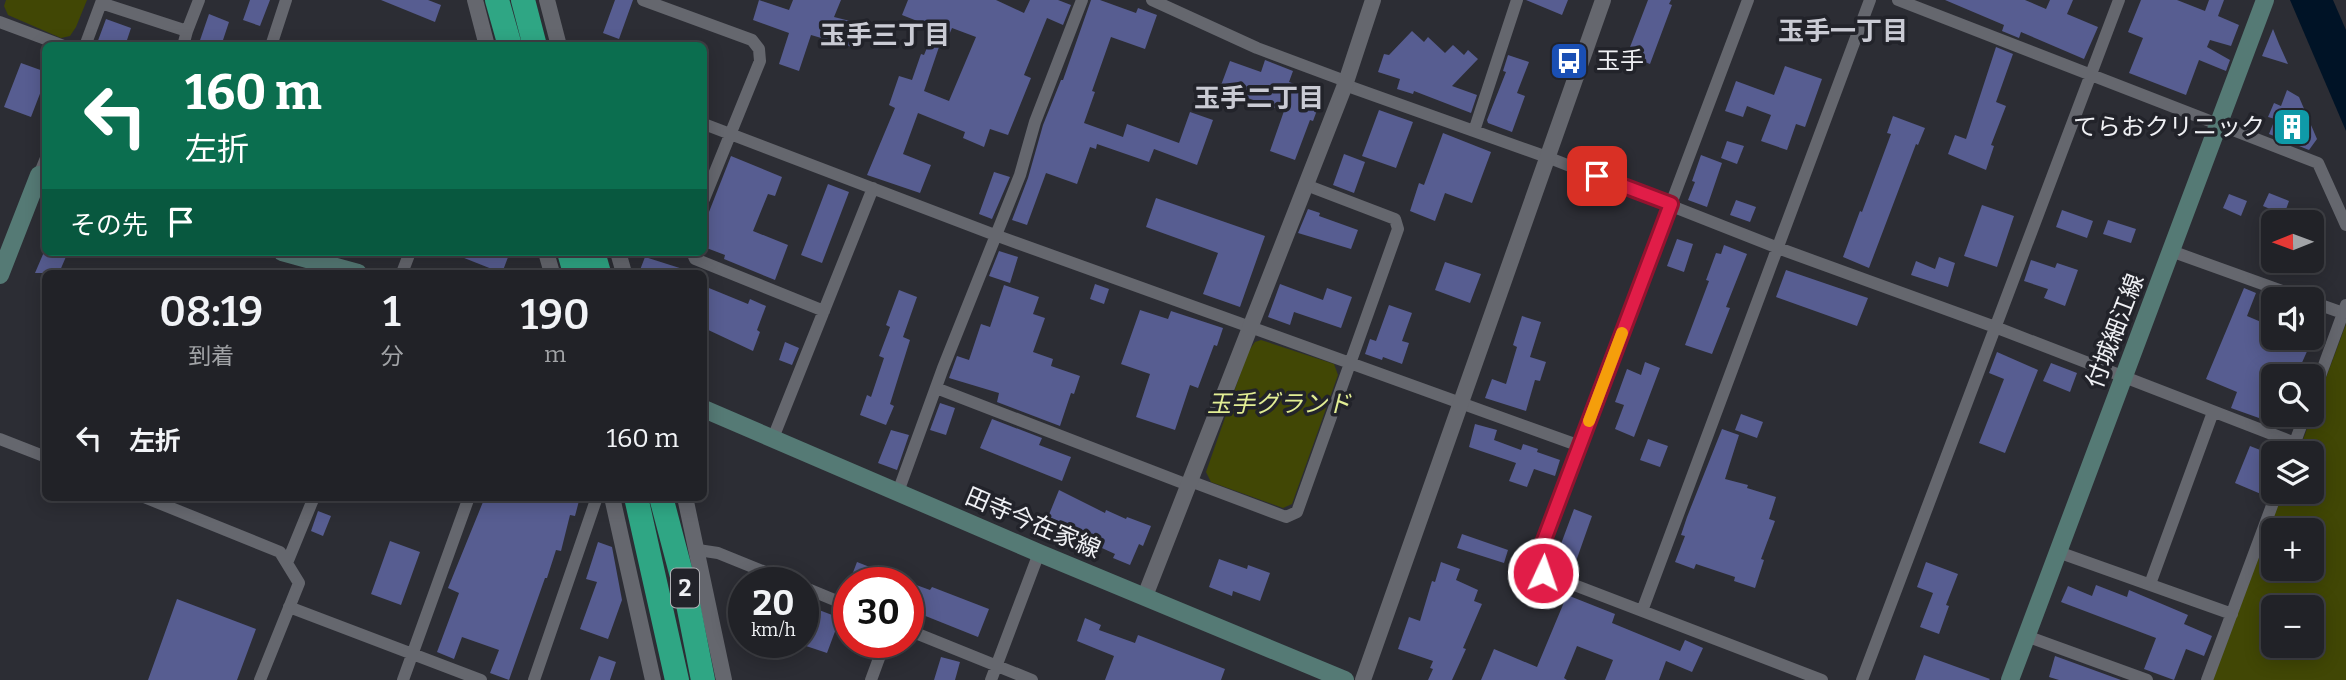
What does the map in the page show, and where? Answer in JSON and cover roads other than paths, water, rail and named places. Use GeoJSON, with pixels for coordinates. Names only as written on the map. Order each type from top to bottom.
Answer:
{"type":"FeatureCollection","features":[{"type":"Feature","properties":{"kind":"highway"},"geometry":{"type":"LineString","coordinates":[[497,0],[509,42]]}},
{"type":"Feature","properties":{"kind":"highway"},"geometry":{"type":"LineString","coordinates":[[523,0],[534,42]]}},
{"type":"Feature","properties":{"kind":"highway","name":"2"},"geometry":{"type":"LineString","coordinates":[[637,501],[677,680]]}},
{"type":"Feature","properties":{"kind":"highway","name":"2"},"geometry":{"type":"LineString","coordinates":[[662,501],[684,584],[703,680]]}},
{"type":"Feature","properties":{"kind":"main road","name":"付城細江線"},"geometry":{"type":"LineString","coordinates":[[2010,680],[2265,0]]}},
{"type":"Feature","properties":{"kind":"main road"},"geometry":{"type":"LineString","coordinates":[[0,275],[42,177]]}},
{"type":"Feature","properties":{"kind":"main road"},"geometry":{"type":"LineString","coordinates":[[296,256],[347,270]]}},
{"type":"Feature","properties":{"kind":"main road","name":"田寺今在家線"},"geometry":{"type":"LineString","coordinates":[[707,410],[1039,553],[1345,680]]}},
{"type":"Feature","properties":{"kind":"street"},"geometry":{"type":"LineString","coordinates":[[184,42],[199,0]]}},
{"type":"Feature","properties":{"kind":"street"},"geometry":{"type":"LineString","coordinates":[[272,42],[286,0]]}},
{"type":"Feature","properties":{"kind":"street"},"geometry":{"type":"LineString","coordinates":[[475,0],[486,42]]}},
{"type":"Feature","properties":{"kind":"street"},"geometry":{"type":"LineString","coordinates":[[547,0],[558,42]]}},
{"type":"Feature","properties":{"kind":"street"},"geometry":{"type":"LineString","coordinates":[[643,0],[752,40],[760,49],[760,61],[707,192]]}},
{"type":"Feature","properties":{"kind":"street"},"geometry":{"type":"LineString","coordinates":[[898,492],[1020,175],[1035,122],[1082,0]]}},
{"type":"Feature","properties":{"kind":"street"},"geometry":{"type":"LineString","coordinates":[[1152,0],[1257,48],[1340,79],[1345,85],[1547,157],[1778,248],[1996,327],[2213,412],[2277,441]]}},
{"type":"Feature","properties":{"kind":"street"},"geometry":{"type":"LineString","coordinates":[[1145,596],[1345,85],[1373,0]]}},
{"type":"Feature","properties":{"kind":"street"},"geometry":{"type":"LineString","coordinates":[[1474,131],[1517,0]]}},
{"type":"Feature","properties":{"kind":"street"},"geometry":{"type":"LineString","coordinates":[[1363,680],[1603,0]]}},
{"type":"Feature","properties":{"kind":"street"},"geometry":{"type":"LineString","coordinates":[[1748,0],[1538,556],[1543,573],[1822,680]]}},
{"type":"Feature","properties":{"kind":"street"},"geometry":{"type":"LineString","coordinates":[[1642,611],[1870,0]]}},
{"type":"Feature","properties":{"kind":"street"},"geometry":{"type":"LineString","coordinates":[[1898,0],[2318,163],[2346,225]]}},
{"type":"Feature","properties":{"kind":"street"},"geometry":{"type":"LineString","coordinates":[[1862,680],[2119,0]]}},
{"type":"Feature","properties":{"kind":"street"},"geometry":{"type":"LineString","coordinates":[[87,42],[102,1],[187,31]]}},
{"type":"Feature","properties":{"kind":"street"},"geometry":{"type":"LineString","coordinates":[[0,22],[53,42]]}},
{"type":"Feature","properties":{"kind":"street"},"geometry":{"type":"LineString","coordinates":[[707,125],[995,235],[1580,446]]}},
{"type":"Feature","properties":{"kind":"street"},"geometry":{"type":"LineString","coordinates":[[936,388],[1286,517],[1297,512],[1398,229],[1395,219],[1306,185]]}},
{"type":"Feature","properties":{"kind":"street"},"geometry":{"type":"LineString","coordinates":[[773,438],[873,188]]}},
{"type":"Feature","properties":{"kind":"street"},"geometry":{"type":"LineString","coordinates":[[2171,251],[2271,287]]}},
{"type":"Feature","properties":{"kind":"street"},"geometry":{"type":"LineString","coordinates":[[694,256],[695,259],[824,311]]}},
{"type":"Feature","properties":{"kind":"street"},"geometry":{"type":"LineString","coordinates":[[2324,305],[2344,309],[2324,365]]}},
{"type":"Feature","properties":{"kind":"street"},"geometry":{"type":"LineString","coordinates":[[2150,584],[2213,412]]}},
{"type":"Feature","properties":{"kind":"street"},"geometry":{"type":"LineString","coordinates":[[0,439],[42,455]]}},
{"type":"Feature","properties":{"kind":"street"},"geometry":{"type":"LineString","coordinates":[[154,501],[281,552],[299,583],[260,680]]}},
{"type":"Feature","properties":{"kind":"street"},"geometry":{"type":"LineString","coordinates":[[287,563],[312,501]]}},
{"type":"Feature","properties":{"kind":"street"},"geometry":{"type":"LineString","coordinates":[[403,680],[468,501]]}},
{"type":"Feature","properties":{"kind":"street"},"geometry":{"type":"LineString","coordinates":[[534,680],[596,501]]}},
{"type":"Feature","properties":{"kind":"street"},"geometry":{"type":"LineString","coordinates":[[613,501],[653,680]]}},
{"type":"Feature","properties":{"kind":"street"},"geometry":{"type":"LineString","coordinates":[[686,501],[724,680]]}},
{"type":"Feature","properties":{"kind":"street"},"geometry":{"type":"LineString","coordinates":[[2207,680],[2273,504]]}},
{"type":"Feature","properties":{"kind":"street"},"geometry":{"type":"LineString","coordinates":[[698,550],[718,553],[753,567]]}},
{"type":"Feature","properties":{"kind":"street"},"geometry":{"type":"LineString","coordinates":[[2058,552],[2232,614]]}},
{"type":"Feature","properties":{"kind":"street"},"geometry":{"type":"LineString","coordinates":[[991,680],[1039,553]]}},
{"type":"Feature","properties":{"kind":"street"},"geometry":{"type":"LineString","coordinates":[[289,607],[481,680]]}},
{"type":"Feature","properties":{"kind":"street"},"geometry":{"type":"LineString","coordinates":[[2026,636],[2115,674],[2147,680]]}},
{"type":"Feature","properties":{"kind":"street"},"geometry":{"type":"LineString","coordinates":[[924,637],[1032,680]]}},
{"type":"Feature","properties":{"kind":"street"},"geometry":{"type":"LineString","coordinates":[[871,680],[879,658]]}},
{"type":"Feature","properties":{"kind":"water"},"geometry":{"type":"Polygon","coordinates":[[[2290,0],[2333,0],[2346,30],[2346,131],[2290,0]]]}},
{"type":"Feature","properties":{"kind":"place","name":"玉手"},"geometry":{"type":"Point","coordinates":[1569,61]}},
{"type":"Feature","properties":{"kind":"place","name":"てらおクリニック"},"geometry":{"type":"Point","coordinates":[2292,127]}},
{"type":"Feature","properties":{"kind":"district","name":"玉手一丁目"},"geometry":{"type":"Point","coordinates":[1843,31]}},
{"type":"Feature","properties":{"kind":"district","name":"玉手三丁目"},"geometry":{"type":"Point","coordinates":[885,35]}},
{"type":"Feature","properties":{"kind":"district","name":"玉手二丁目"},"geometry":{"type":"Point","coordinates":[1259,98]}},
{"type":"Feature","properties":{"kind":"park label","name":"玉手グランド"},"geometry":{"type":"Point","coordinates":[1279,404]}}]}
